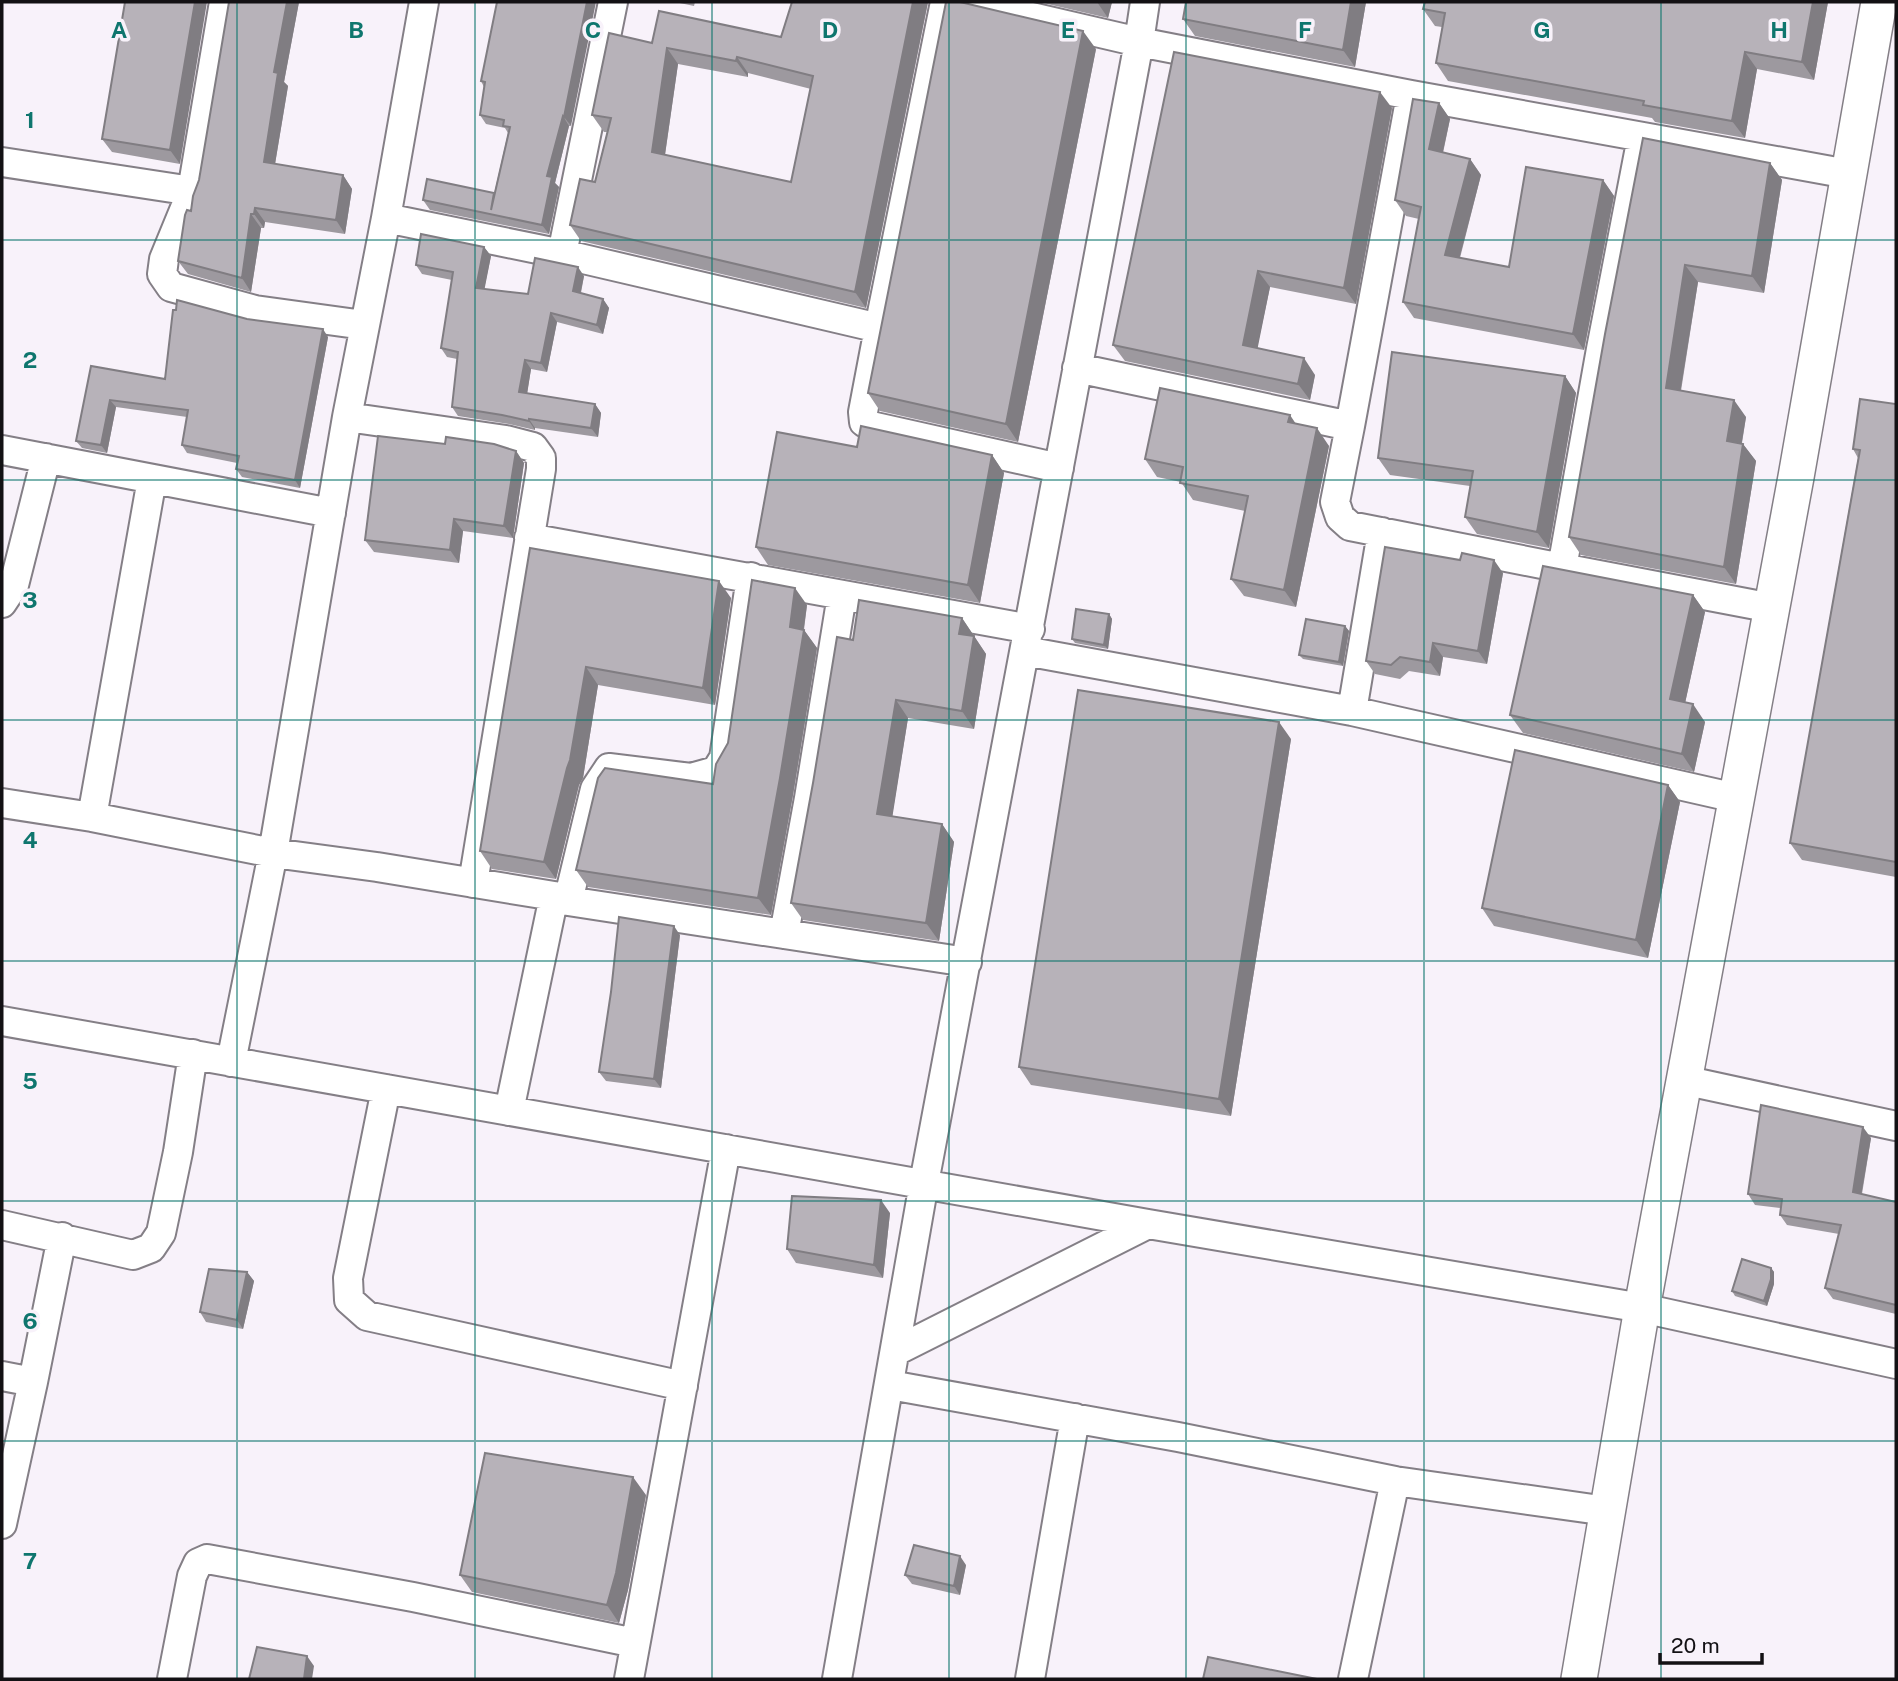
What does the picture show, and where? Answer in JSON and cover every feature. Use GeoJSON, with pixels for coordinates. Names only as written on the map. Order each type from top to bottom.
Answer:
{"type":"FeatureCollection","features":[{"type":"Feature","properties":{"kind":"street"},"geometry":{"type":"LineString","coordinates":[[224,2],[192,191],[164,259],[162,274],[171,287],[255,310],[364,325]]}},
{"type":"Feature","properties":{"kind":"street"},"geometry":{"type":"LineString","coordinates":[[231,1062],[273,853],[347,417],[424,2]]}},
{"type":"Feature","properties":{"kind":"street"},"geometry":{"type":"LineString","coordinates":[[562,254],[613,2]]}},
{"type":"Feature","properties":{"kind":"street"},"geometry":{"type":"LineString","coordinates":[[945,2],[879,328],[863,412],[864,422],[871,426],[1059,468]]}},
{"type":"Feature","properties":{"kind":"street"},"geometry":{"type":"LineString","coordinates":[[967,2],[1139,42],[1411,95],[1848,174]]}},
{"type":"Feature","properties":{"kind":"street"},"geometry":{"type":"LineString","coordinates":[[837,1679],[924,1183],[1139,42],[1144,2]]}},
{"type":"Feature","properties":{"kind":"street"},"geometry":{"type":"LineString","coordinates":[[1579,1679],[1642,1308],[1796,477],[1879,2]]}},
{"type":"Feature","properties":{"kind":"street"},"geometry":{"type":"LineString","coordinates":[[1411,95],[1335,502],[1339,517],[1350,526],[1772,608]]}},
{"type":"Feature","properties":{"kind":"street"},"geometry":{"type":"LineString","coordinates":[[1562,568],[1642,137]]}},
{"type":"Feature","properties":{"kind":"street"},"geometry":{"type":"LineString","coordinates":[[2,162],[192,191]]}},
{"type":"Feature","properties":{"kind":"street"},"geometry":{"type":"LineString","coordinates":[[386,218],[562,254],[879,328]]}},
{"type":"Feature","properties":{"kind":"street"},"geometry":{"type":"LineString","coordinates":[[1077,368],[1350,426]]}},
{"type":"Feature","properties":{"kind":"street"},"geometry":{"type":"LineString","coordinates":[[347,417],[506,440],[533,447],[541,458],[473,883]]}},
{"type":"Feature","properties":{"kind":"street"},"geometry":{"type":"LineString","coordinates":[[2,450],[331,513]]}},
{"type":"Feature","properties":{"kind":"street"},"geometry":{"type":"LineString","coordinates":[[2,603],[14,584],[46,458]]}},
{"type":"Feature","properties":{"kind":"street"},"geometry":{"type":"LineString","coordinates":[[92,817],[152,478]]}},
{"type":"Feature","properties":{"kind":"street"},"geometry":{"type":"LineString","coordinates":[[1352,711],[1382,532]]}},
{"type":"Feature","properties":{"kind":"street"},"geometry":{"type":"LineString","coordinates":[[529,538],[842,595],[1027,640],[1736,798]]}},
{"type":"Feature","properties":{"kind":"street"},"geometry":{"type":"LineString","coordinates":[[509,1111],[561,899],[595,789],[609,768],[691,778],[716,771],[724,758],[751,577]]}},
{"type":"Feature","properties":{"kind":"street"},"geometry":{"type":"LineString","coordinates":[[783,934],[809,798],[842,595]]}},
{"type":"Feature","properties":{"kind":"street"},"geometry":{"type":"LineString","coordinates":[[2,803],[92,817],[273,853],[377,867],[561,899],[967,962]]}},
{"type":"Feature","properties":{"kind":"street"},"geometry":{"type":"LineString","coordinates":[[2,1021],[1147,1224],[1642,1308],[1896,1364]]}},
{"type":"Feature","properties":{"kind":"street"},"geometry":{"type":"LineString","coordinates":[[2,1225],[133,1255],[151,1248],[161,1233],[178,1152],[193,1054]]}},
{"type":"Feature","properties":{"kind":"street"},"geometry":{"type":"LineString","coordinates":[[1683,1080],[1896,1126]]}},
{"type":"Feature","properties":{"kind":"street"},"geometry":{"type":"LineString","coordinates":[[386,1089],[348,1278],[349,1300],[367,1315],[683,1386]]}},
{"type":"Feature","properties":{"kind":"street"},"geometry":{"type":"LineString","coordinates":[[629,1679],[726,1149]]}},
{"type":"Feature","properties":{"kind":"street"},"geometry":{"type":"LineString","coordinates":[[896,1351],[1147,1224]]}},
{"type":"Feature","properties":{"kind":"street"},"geometry":{"type":"LineString","coordinates":[[2,1524],[61,1237]]}},
{"type":"Feature","properties":{"kind":"street"},"geometry":{"type":"LineString","coordinates":[[2,1376],[33,1382]]}},
{"type":"Feature","properties":{"kind":"street"},"geometry":{"type":"LineString","coordinates":[[890,1385],[1178,1437],[1395,1481],[1607,1511]]}},
{"type":"Feature","properties":{"kind":"street"},"geometry":{"type":"LineString","coordinates":[[1030,1679],[1076,1418]]}},
{"type":"Feature","properties":{"kind":"street"},"geometry":{"type":"LineString","coordinates":[[1353,1679],[1395,1481]]}},
{"type":"Feature","properties":{"kind":"street"},"geometry":{"type":"LineString","coordinates":[[172,1679],[191,1576],[198,1563],[207,1559],[413,1597],[635,1643]]}},
{"type":"Feature","properties":{"kind":"building"},"geometry":{"type":"Polygon","coordinates":[[[125,2],[195,2],[170,150],[102,139],[125,2]]]}},
{"type":"Feature","properties":{"kind":"building"},"geometry":{"type":"Polygon","coordinates":[[[229,2],[287,2],[274,72],[278,73],[264,162],[343,175],[336,220],[255,208],[254,214],[251,214],[242,278],[178,261],[185,215],[187,210],[191,211],[199,180],[229,2]]]}},
{"type":"Feature","properties":{"kind":"building"},"geometry":{"type":"Polygon","coordinates":[[[497,2],[587,2],[564,117],[547,176],[552,177],[542,225],[423,200],[427,179],[494,193],[491,210],[510,127],[503,126],[504,120],[480,115],[485,82],[481,81],[497,2]]]}},
{"type":"Feature","properties":{"kind":"building"},"geometry":{"type":"Polygon","coordinates":[[[792,2],[913,2],[855,292],[570,225],[580,179],[595,182],[611,118],[592,115],[609,33],[652,43],[659,11],[781,37],[792,2]],[[667,48],[652,152],[791,182],[813,76],[737,57],[736,61],[667,48]]]}},
{"type":"Feature","properties":{"kind":"building"},"geometry":{"type":"Polygon","coordinates":[[[946,2],[960,2],[1083,31],[1006,424],[868,393],[946,2]]]}},
{"type":"Feature","properties":{"kind":"building"},"geometry":{"type":"Polygon","coordinates":[[[1186,2],[1351,2],[1343,50],[1183,19],[1186,2]]]}},
{"type":"Feature","properties":{"kind":"building"},"geometry":{"type":"Polygon","coordinates":[[[1425,2],[1813,2],[1802,62],[1745,52],[1732,121],[1643,105],[1644,101],[1436,63],[1445,13],[1423,9],[1425,2]]]}},
{"type":"Feature","properties":{"kind":"building"},"geometry":{"type":"Polygon","coordinates":[[[1174,52],[1380,92],[1344,288],[1258,271],[1243,345],[1304,358],[1298,384],[1113,345],[1174,52]]]}},
{"type":"Feature","properties":{"kind":"building"},"geometry":{"type":"Polygon","coordinates":[[[1413,99],[1439,103],[1429,149],[1470,159],[1445,255],[1509,267],[1526,167],[1603,180],[1573,334],[1403,302],[1421,207],[1395,200],[1413,99]]]}},
{"type":"Feature","properties":{"kind":"building"},"geometry":{"type":"Polygon","coordinates":[[[1643,138],[1770,163],[1752,276],[1685,265],[1666,388],[1734,400],[1727,441],[1743,444],[1724,567],[1569,537],[1643,138]]]}},
{"type":"Feature","properties":{"kind":"building"},"geometry":{"type":"Polygon","coordinates":[[[421,234],[484,247],[476,288],[528,294],[535,258],[578,267],[573,291],[603,299],[597,325],[551,313],[541,363],[525,360],[519,392],[595,404],[591,428],[529,421],[452,407],[458,352],[441,348],[453,272],[416,265],[421,234]]]}},
{"type":"Feature","properties":{"kind":"building"},"geometry":{"type":"Polygon","coordinates":[[[177,300],[247,319],[323,329],[295,480],[236,469],[239,456],[182,445],[188,410],[110,400],[101,445],[76,441],[91,366],[165,379],[173,310],[176,310],[177,300]]]}},
{"type":"Feature","properties":{"kind":"building"},"geometry":{"type":"Polygon","coordinates":[[[1392,352],[1565,376],[1537,532],[1465,517],[1473,471],[1378,458],[1392,352]]]}},
{"type":"Feature","properties":{"kind":"building"},"geometry":{"type":"Polygon","coordinates":[[[1160,388],[1290,415],[1288,422],[1317,428],[1284,590],[1231,579],[1248,496],[1180,483],[1183,467],[1145,459],[1160,388]]]}},
{"type":"Feature","properties":{"kind":"building"},"geometry":{"type":"Polygon","coordinates":[[[1860,399],[1896,404],[1896,862],[1790,843],[1860,450],[1853,449],[1860,399]]]}},
{"type":"Feature","properties":{"kind":"building"},"geometry":{"type":"Polygon","coordinates":[[[861,426],[992,455],[968,585],[756,547],[777,432],[857,447],[861,426]]]}},
{"type":"Feature","properties":{"kind":"building"},"geometry":{"type":"Polygon","coordinates":[[[378,436],[445,444],[446,437],[494,444],[516,451],[504,526],[454,519],[450,550],[365,540],[378,436]]]}},
{"type":"Feature","properties":{"kind":"building"},"geometry":{"type":"Polygon","coordinates":[[[1385,547],[1460,560],[1462,553],[1494,560],[1478,651],[1433,643],[1430,662],[1400,657],[1391,665],[1366,661],[1385,547]]]}},
{"type":"Feature","properties":{"kind":"building"},"geometry":{"type":"Polygon","coordinates":[[[530,548],[719,581],[703,688],[586,667],[570,760],[544,862],[480,851],[530,548]]]}},
{"type":"Feature","properties":{"kind":"building"},"geometry":{"type":"Polygon","coordinates":[[[1543,566],[1693,595],[1670,699],[1693,704],[1682,754],[1510,715],[1543,566]]]}},
{"type":"Feature","properties":{"kind":"building"},"geometry":{"type":"Polygon","coordinates":[[[752,580],[795,588],[790,627],[804,630],[758,898],[576,870],[598,778],[605,768],[713,784],[716,764],[728,743],[752,580]]]}},
{"type":"Feature","properties":{"kind":"building"},"geometry":{"type":"Polygon","coordinates":[[[859,600],[962,618],[959,634],[974,636],[962,711],[896,700],[877,814],[942,824],[926,923],[791,903],[837,637],[853,640],[859,600]]]}},
{"type":"Feature","properties":{"kind":"building"},"geometry":{"type":"Polygon","coordinates":[[[1076,609],[1109,614],[1104,645],[1072,639],[1076,609]]]}},
{"type":"Feature","properties":{"kind":"building"},"geometry":{"type":"Polygon","coordinates":[[[1306,619],[1345,626],[1339,662],[1299,655],[1306,619]]]}},
{"type":"Feature","properties":{"kind":"building"},"geometry":{"type":"Polygon","coordinates":[[[1078,690],[1279,722],[1219,1099],[1019,1067],[1078,690]]]}},
{"type":"Feature","properties":{"kind":"building"},"geometry":{"type":"Polygon","coordinates":[[[1515,750],[1668,785],[1636,940],[1482,908],[1515,750]]]}},
{"type":"Feature","properties":{"kind":"building"},"geometry":{"type":"Polygon","coordinates":[[[619,917],[674,926],[654,1079],[599,1072],[619,917]]]}},
{"type":"Feature","properties":{"kind":"building"},"geometry":{"type":"Polygon","coordinates":[[[1761,1105],[1863,1127],[1853,1192],[1896,1202],[1896,1305],[1825,1288],[1841,1225],[1780,1215],[1782,1199],[1748,1194],[1761,1105]]]}},
{"type":"Feature","properties":{"kind":"building"},"geometry":{"type":"Polygon","coordinates":[[[792,1196],[881,1200],[874,1265],[787,1249],[792,1196]]]}},
{"type":"Feature","properties":{"kind":"building"},"geometry":{"type":"Polygon","coordinates":[[[1742,1259],[1771,1268],[1771,1279],[1764,1301],[1732,1291],[1742,1259]]]}},
{"type":"Feature","properties":{"kind":"building"},"geometry":{"type":"Polygon","coordinates":[[[209,1269],[247,1272],[237,1320],[200,1312],[209,1269]]]}},
{"type":"Feature","properties":{"kind":"building"},"geometry":{"type":"Polygon","coordinates":[[[485,1453],[633,1477],[616,1573],[607,1605],[460,1575],[485,1453]]]}},
{"type":"Feature","properties":{"kind":"building"},"geometry":{"type":"Polygon","coordinates":[[[914,1545],[960,1556],[954,1586],[905,1575],[914,1545]]]}},
{"type":"Feature","properties":{"kind":"building"},"geometry":{"type":"Polygon","coordinates":[[[257,1647],[307,1656],[304,1679],[249,1679],[257,1647]]]}},
{"type":"Feature","properties":{"kind":"building"},"geometry":{"type":"Polygon","coordinates":[[[1208,1657],[1317,1679],[1203,1679],[1208,1657]]]}}]}
